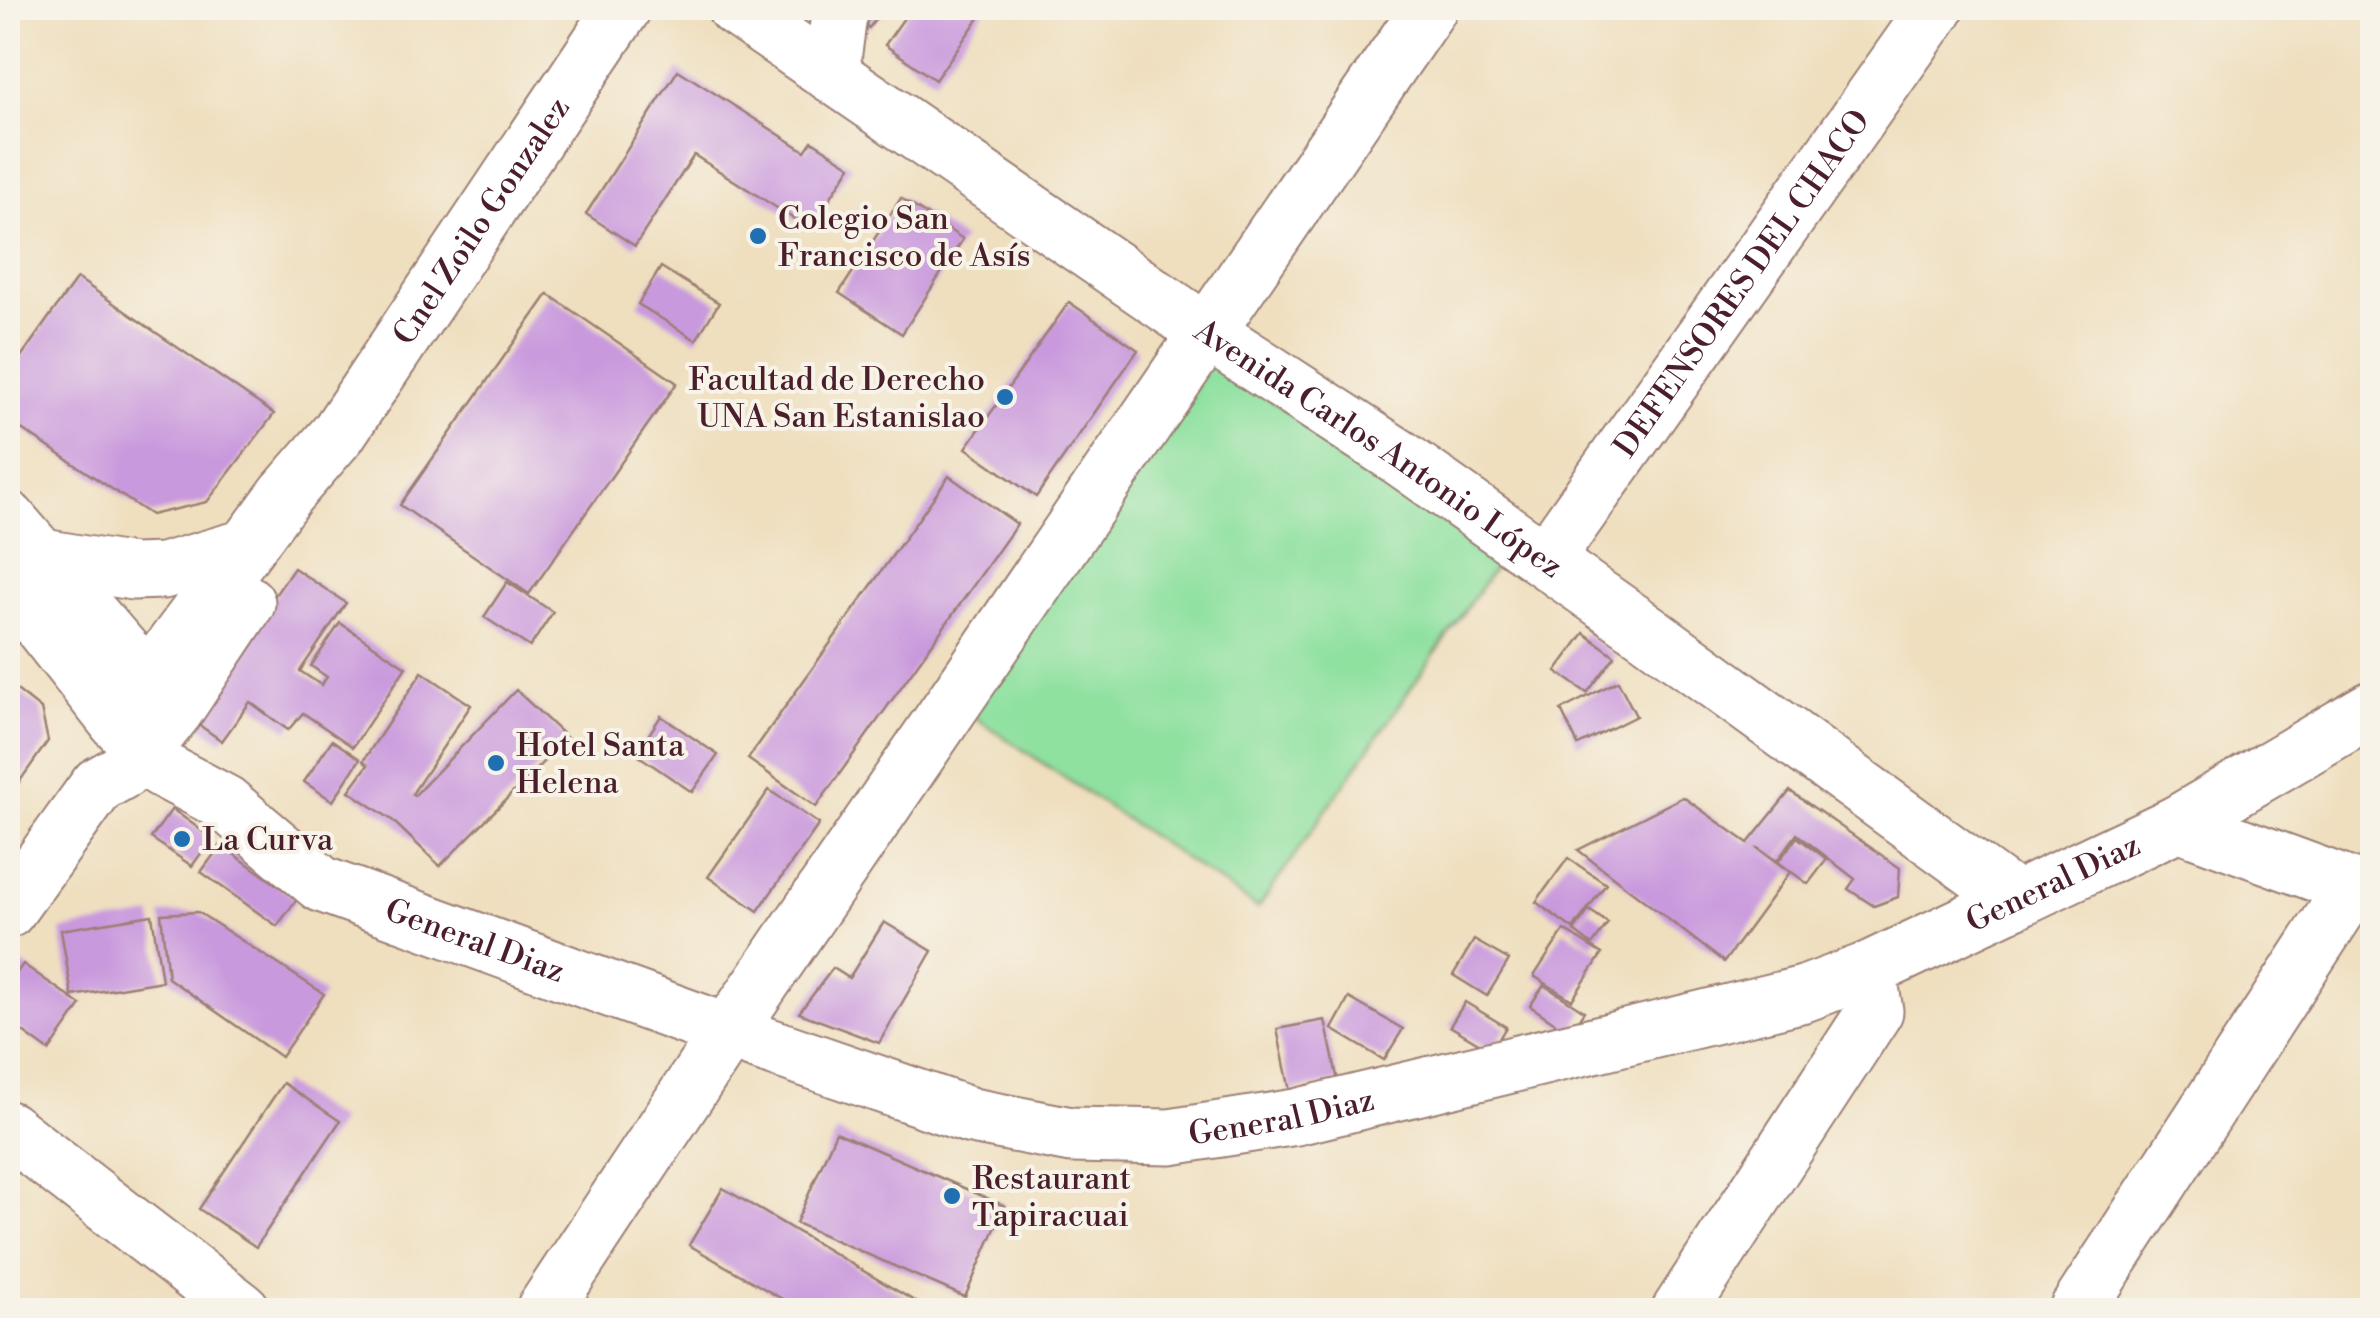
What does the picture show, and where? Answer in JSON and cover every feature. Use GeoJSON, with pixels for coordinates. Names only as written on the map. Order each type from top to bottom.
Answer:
{"type":"FeatureCollection","features":[{"type":"Feature","properties":{"kind":"street","name":"Cnel Zoilo Gonzalez"},"geometry":{"type":"LineString","coordinates":[[154,729],[246,547],[338,434],[623,8]]}},
{"type":"Feature","properties":{"kind":"street","name":"Avenida Carlos Antonio López"},"geometry":{"type":"LineString","coordinates":[[735,8],[1206,331],[1399,457],[2016,900]]}},
{"type":"Feature","properties":{"kind":"street"},"geometry":{"type":"LineString","coordinates":[[831,74],[840,8]]}},
{"type":"Feature","properties":{"kind":"street"},"geometry":{"type":"LineString","coordinates":[[544,1310],[728,1032],[1429,8]]}},
{"type":"Feature","properties":{"kind":"street","name":"DEFENSORES DEL CHACO"},"geometry":{"type":"LineString","coordinates":[[1546,560],[1936,8]]}},
{"type":"Feature","properties":{"kind":"street","name":"Cnel Zoilo Gonzalez"},"geometry":{"type":"LineString","coordinates":[[154,729],[306,509],[324,476],[338,434]]}},
{"type":"Feature","properties":{"kind":"street"},"geometry":{"type":"LineString","coordinates":[[19,553],[134,572],[163,571],[246,547]]}},
{"type":"Feature","properties":{"kind":"street","name":"General Diaz"},"geometry":{"type":"LineString","coordinates":[[19,553],[154,729],[225,803],[321,884],[972,1116],[1071,1136],[1170,1137],[1296,1117],[1804,994],[1868,970],[2178,823],[2372,709]]}},
{"type":"Feature","properties":{"kind":"street"},"geometry":{"type":"LineString","coordinates":[[8,910],[98,785],[123,771],[154,729]]}},
{"type":"Feature","properties":{"kind":"street"},"geometry":{"type":"LineString","coordinates":[[2078,1310],[2362,891],[2178,823]]}},
{"type":"Feature","properties":{"kind":"street"},"geometry":{"type":"LineString","coordinates":[[1680,1310],[1874,1011],[1868,970]]}},
{"type":"Feature","properties":{"kind":"street"},"geometry":{"type":"LineString","coordinates":[[8,1129],[242,1310]]}},
{"type":"Feature","properties":{"kind":"green space"},"geometry":{"type":"Polygon","coordinates":[[[1210,359],[1502,557],[1258,908],[967,712],[1210,359]]]}},
{"type":"Feature","properties":{"kind":"building"},"geometry":{"type":"Polygon","coordinates":[[[841,8],[884,8],[869,28],[841,8]]]}},
{"type":"Feature","properties":{"kind":"building"},"geometry":{"type":"Polygon","coordinates":[[[911,8],[986,8],[935,80],[885,45],[911,8]]]}},
{"type":"Feature","properties":{"kind":"building"},"geometry":{"type":"Polygon","coordinates":[[[678,70],[805,151],[812,141],[851,166],[810,229],[694,155],[635,246],[586,214],[678,70]]]}},
{"type":"Feature","properties":{"kind":"building"},"geometry":{"type":"Polygon","coordinates":[[[901,198],[963,239],[902,334],[839,293],[901,198]]]}},
{"type":"Feature","properties":{"kind":"building"},"geometry":{"type":"Polygon","coordinates":[[[661,267],[719,303],[696,340],[638,304],[661,267]]]}},
{"type":"Feature","properties":{"kind":"building"},"geometry":{"type":"Polygon","coordinates":[[[77,278],[274,414],[207,502],[151,515],[8,420],[8,375],[77,278]]]}},
{"type":"Feature","properties":{"kind":"building"},"geometry":{"type":"Polygon","coordinates":[[[548,294],[677,383],[529,594],[400,505],[548,294]]]}},
{"type":"Feature","properties":{"kind":"building"},"geometry":{"type":"Polygon","coordinates":[[[1069,302],[1138,350],[1036,497],[966,448],[1069,302]]]}},
{"type":"Feature","properties":{"kind":"building"},"geometry":{"type":"Polygon","coordinates":[[[949,476],[1017,524],[816,807],[748,759],[949,476]]]}},
{"type":"Feature","properties":{"kind":"building"},"geometry":{"type":"Polygon","coordinates":[[[294,568],[346,603],[300,671],[321,685],[327,677],[311,666],[340,623],[406,667],[353,747],[303,713],[288,730],[250,702],[222,741],[189,718],[294,568]]]}},
{"type":"Feature","properties":{"kind":"building"},"geometry":{"type":"Polygon","coordinates":[[[507,582],[553,612],[530,647],[484,617],[507,582]]]}},
{"type":"Feature","properties":{"kind":"building"},"geometry":{"type":"Polygon","coordinates":[[[1584,633],[1615,656],[1587,693],[1556,671],[1584,633]]]}},
{"type":"Feature","properties":{"kind":"building"},"geometry":{"type":"Polygon","coordinates":[[[422,672],[471,705],[414,796],[516,690],[567,738],[440,866],[392,820],[349,791],[368,765],[363,761],[422,672]]]}},
{"type":"Feature","properties":{"kind":"building"},"geometry":{"type":"Polygon","coordinates":[[[1618,681],[1636,716],[1578,745],[1561,710],[1618,681]]]}},
{"type":"Feature","properties":{"kind":"building"},"geometry":{"type":"Polygon","coordinates":[[[8,683],[41,709],[48,741],[8,798],[8,683]]]}},
{"type":"Feature","properties":{"kind":"building"},"geometry":{"type":"Polygon","coordinates":[[[661,716],[718,755],[692,792],[636,754],[661,716]]]}},
{"type":"Feature","properties":{"kind":"building"},"geometry":{"type":"Polygon","coordinates":[[[332,740],[360,759],[333,801],[304,782],[332,740]]]}},
{"type":"Feature","properties":{"kind":"building"},"geometry":{"type":"Polygon","coordinates":[[[769,790],[819,824],[758,911],[708,877],[769,790]]]}},
{"type":"Feature","properties":{"kind":"building"},"geometry":{"type":"Polygon","coordinates":[[[1790,791],[1900,868],[1898,897],[1874,906],[1848,889],[1855,879],[1797,834],[1777,861],[1756,847],[1790,872],[1724,962],[1578,850],[1683,797],[1748,843],[1790,791]]]}},
{"type":"Feature","properties":{"kind":"building"},"geometry":{"type":"Polygon","coordinates":[[[172,809],[212,838],[192,866],[151,838],[172,809]]]}},
{"type":"Feature","properties":{"kind":"building"},"geometry":{"type":"Polygon","coordinates":[[[1797,837],[1827,859],[1808,884],[1778,862],[1797,837]]]}},
{"type":"Feature","properties":{"kind":"building"},"geometry":{"type":"Polygon","coordinates":[[[221,845],[297,899],[277,926],[201,872],[221,845]]]}},
{"type":"Feature","properties":{"kind":"building"},"geometry":{"type":"Polygon","coordinates":[[[1568,858],[1606,884],[1573,929],[1536,902],[1568,858]]]}},
{"type":"Feature","properties":{"kind":"building"},"geometry":{"type":"Polygon","coordinates":[[[1589,910],[1608,923],[1592,945],[1574,931],[1589,910]]]}},
{"type":"Feature","properties":{"kind":"building"},"geometry":{"type":"Polygon","coordinates":[[[198,912],[324,994],[281,1057],[168,978],[161,914],[198,912]]]}},
{"type":"Feature","properties":{"kind":"building"},"geometry":{"type":"Polygon","coordinates":[[[152,915],[162,981],[72,996],[61,930],[152,915]]]}},
{"type":"Feature","properties":{"kind":"building"},"geometry":{"type":"Polygon","coordinates":[[[884,922],[932,951],[879,1043],[799,1013],[833,968],[849,978],[884,922]]]}},
{"type":"Feature","properties":{"kind":"building"},"geometry":{"type":"Polygon","coordinates":[[[1564,930],[1602,954],[1572,1000],[1534,976],[1564,930]]]}},
{"type":"Feature","properties":{"kind":"building"},"geometry":{"type":"Polygon","coordinates":[[[1474,940],[1509,960],[1487,996],[1453,975],[1474,940]]]}},
{"type":"Feature","properties":{"kind":"building"},"geometry":{"type":"Polygon","coordinates":[[[23,964],[81,1005],[49,1051],[8,1021],[8,985],[23,964]]]}},
{"type":"Feature","properties":{"kind":"building"},"geometry":{"type":"Polygon","coordinates":[[[1544,985],[1584,1011],[1570,1033],[1530,1006],[1544,985]]]}},
{"type":"Feature","properties":{"kind":"building"},"geometry":{"type":"Polygon","coordinates":[[[1349,998],[1403,1029],[1384,1060],[1332,1029],[1349,998]]]}},
{"type":"Feature","properties":{"kind":"building"},"geometry":{"type":"Polygon","coordinates":[[[1465,1002],[1506,1027],[1492,1051],[1450,1026],[1465,1002]]]}},
{"type":"Feature","properties":{"kind":"building"},"geometry":{"type":"Polygon","coordinates":[[[1325,1020],[1338,1081],[1290,1091],[1277,1029],[1325,1020]]]}},
{"type":"Feature","properties":{"kind":"building"},"geometry":{"type":"Polygon","coordinates":[[[283,1083],[340,1121],[256,1247],[199,1209],[283,1083]]]}},
{"type":"Feature","properties":{"kind":"building"},"geometry":{"type":"Polygon","coordinates":[[[836,1132],[1005,1206],[965,1297],[796,1223],[836,1132]]]}},
{"type":"Feature","properties":{"kind":"building"},"geometry":{"type":"Polygon","coordinates":[[[723,1188],[921,1305],[918,1310],[801,1310],[689,1245],[723,1188]]]}},
{"type":"Feature","properties":{"kind":"place","name":"Colegio San Francisco de Asís"},"geometry":{"type":"Point","coordinates":[758,236]}},
{"type":"Feature","properties":{"kind":"place","name":"Facultad de Derecho UNA San Estanislao"},"geometry":{"type":"Point","coordinates":[1005,397]}},
{"type":"Feature","properties":{"kind":"place","name":"Hotel Santa Helena"},"geometry":{"type":"Point","coordinates":[496,763]}},
{"type":"Feature","properties":{"kind":"place","name":"La Curva"},"geometry":{"type":"Point","coordinates":[182,839]}},
{"type":"Feature","properties":{"kind":"place","name":"Restaurant Tapiracuai"},"geometry":{"type":"Point","coordinates":[952,1196]}}]}
